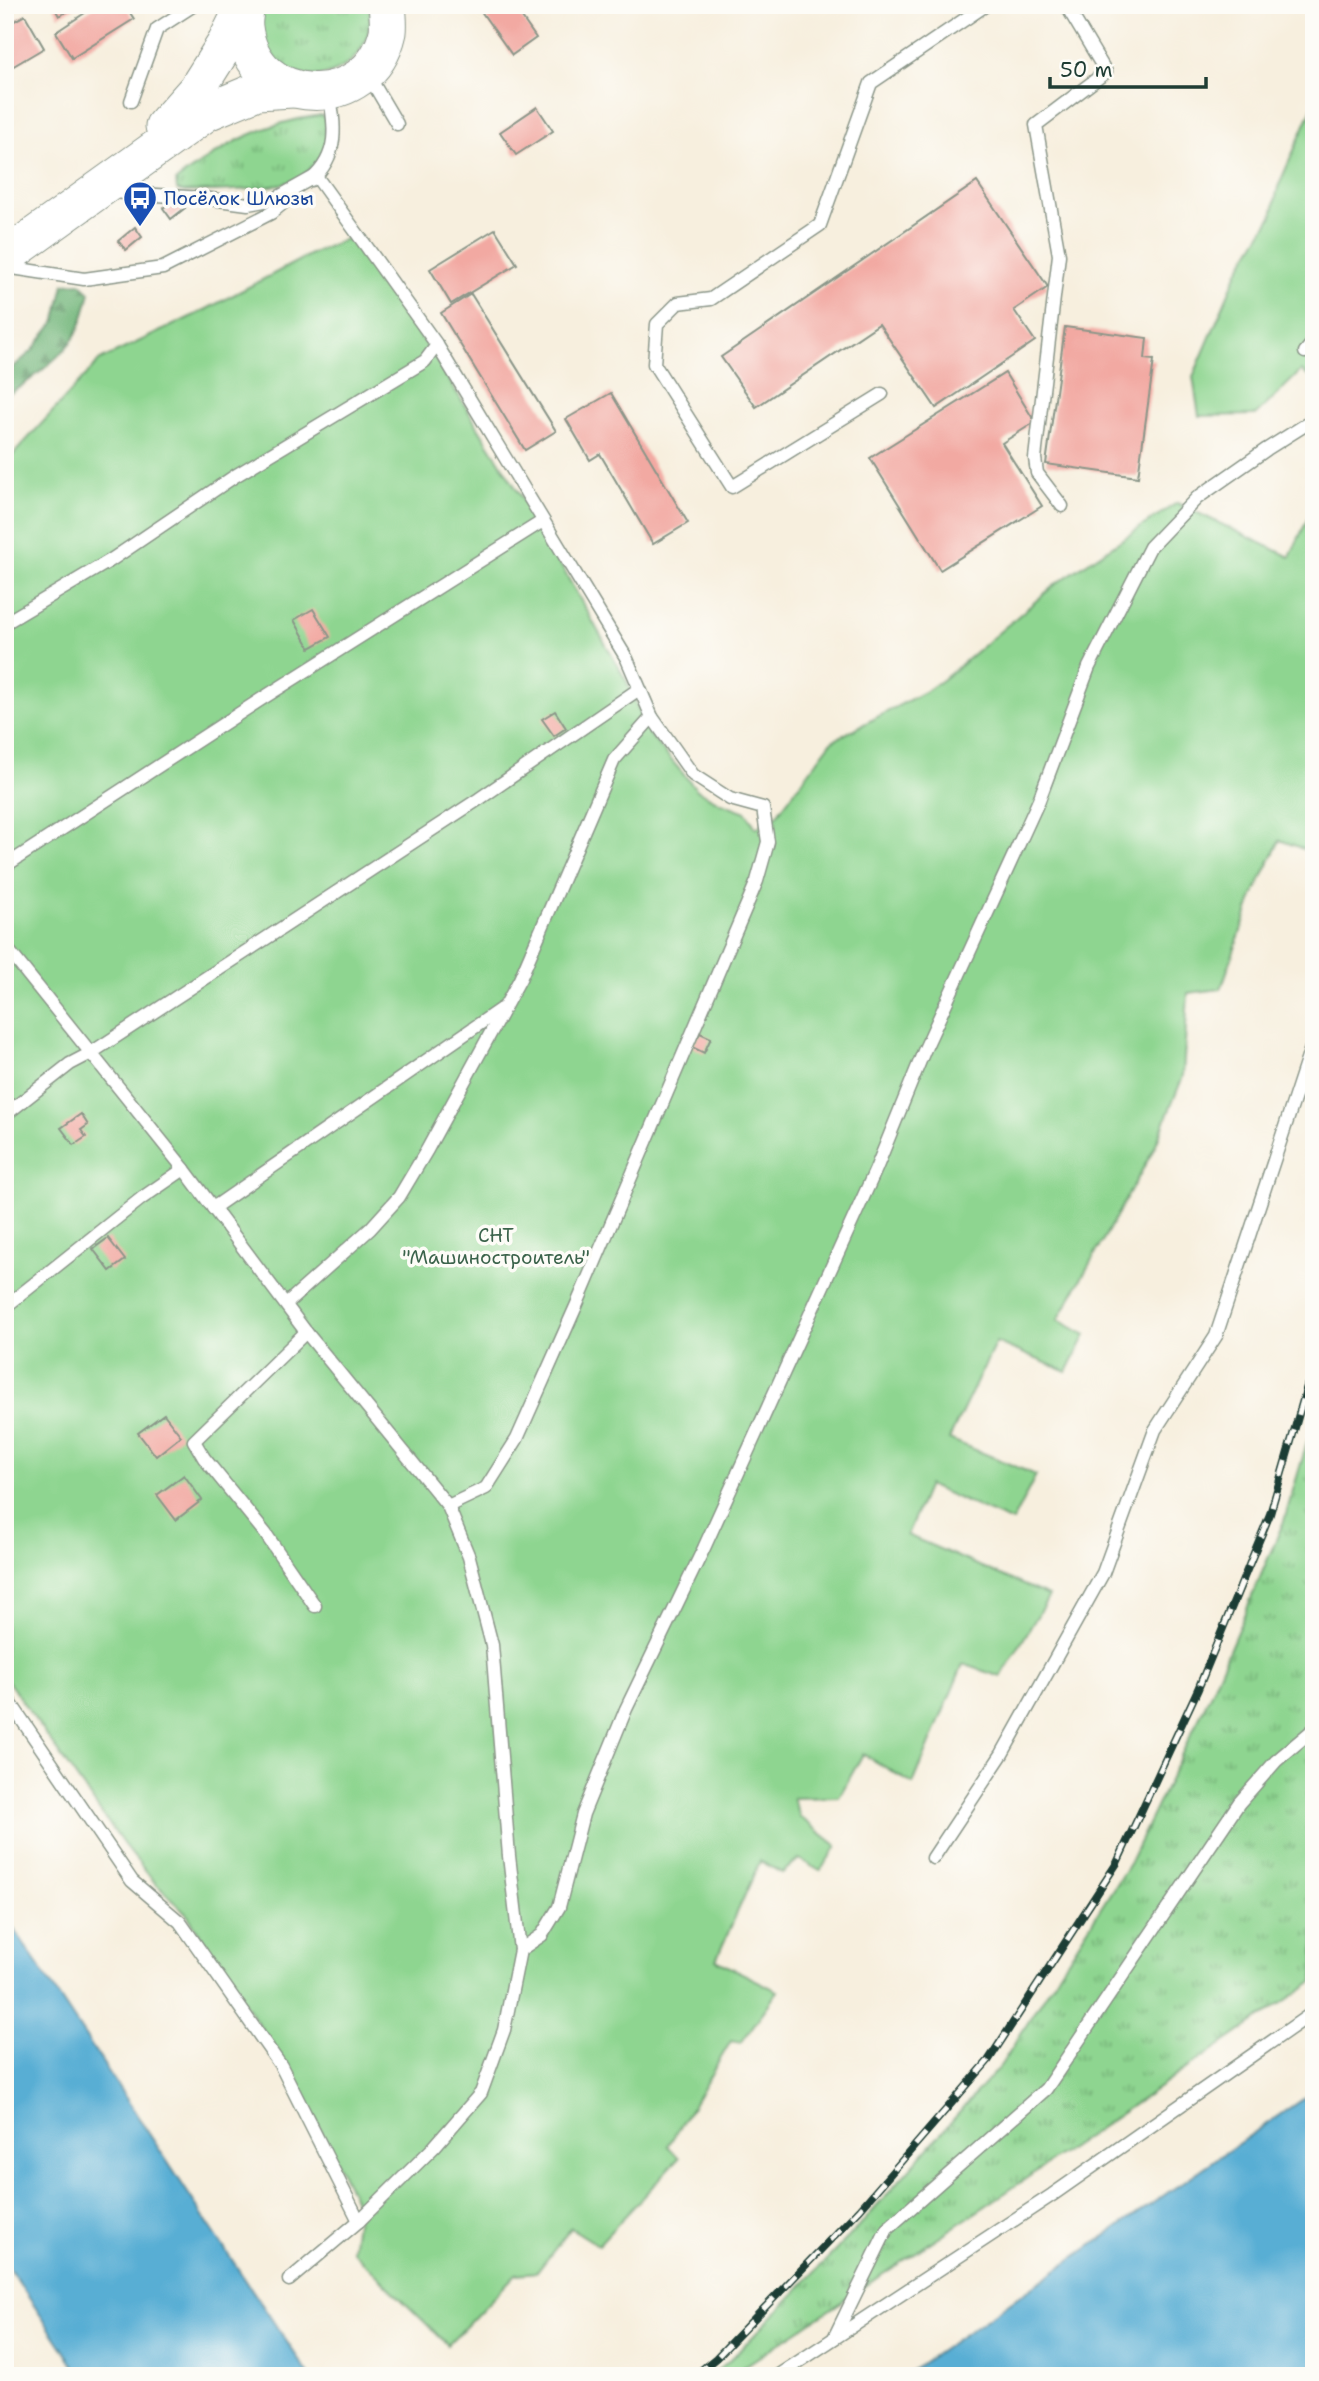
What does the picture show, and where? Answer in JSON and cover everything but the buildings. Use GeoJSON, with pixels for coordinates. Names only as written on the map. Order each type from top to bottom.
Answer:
{"type":"FeatureCollection","features":[{"type":"Feature","properties":{"kind":"main road"},"geometry":{"type":"LineString","coordinates":[[245,5],[244,26],[250,49],[263,69],[276,81],[293,89]]}},
{"type":"Feature","properties":{"kind":"main road"},"geometry":{"type":"LineString","coordinates":[[110,181],[197,89],[226,43],[245,5]]}},
{"type":"Feature","properties":{"kind":"main road"},"geometry":{"type":"LineString","coordinates":[[374,63],[388,30],[387,5]]}},
{"type":"Feature","properties":{"kind":"main road"},"geometry":{"type":"LineString","coordinates":[[5,257],[207,112],[257,91],[293,89],[329,92],[347,86],[374,63],[412,5]]}},
{"type":"Feature","properties":{"kind":"lane"},"geometry":{"type":"LineString","coordinates":[[131,101],[157,29],[194,5]]}},
{"type":"Feature","properties":{"kind":"lane"},"geometry":{"type":"LineString","coordinates":[[882,394],[732,487],[654,364],[657,324],[678,303],[711,299],[820,225],[871,83],[986,5]]}},
{"type":"Feature","properties":{"kind":"lane"},"geometry":{"type":"LineString","coordinates":[[1062,506],[1037,473],[1035,458],[1059,255],[1035,125],[1106,72],[1066,5]]}},
{"type":"Feature","properties":{"kind":"lane"},"geometry":{"type":"LineString","coordinates":[[374,63],[397,124]]}},
{"type":"Feature","properties":{"kind":"lane"},"geometry":{"type":"LineString","coordinates":[[5,267],[84,279],[163,268],[271,214],[316,176],[333,152],[334,120],[329,92]]}},
{"type":"Feature","properties":{"kind":"lane"},"geometry":{"type":"LineString","coordinates":[[110,181],[248,204],[275,199],[316,176]]}},
{"type":"Feature","properties":{"kind":"lane"},"geometry":{"type":"LineString","coordinates":[[316,176],[437,345],[626,659],[652,717],[693,775],[730,799],[763,808],[768,842],[758,881],[578,1304],[517,1439],[486,1488],[448,1506]]}},
{"type":"Feature","properties":{"kind":"lane"},"geometry":{"type":"LineString","coordinates":[[1305,352],[1314,341]]}},
{"type":"Feature","properties":{"kind":"lane"},"geometry":{"type":"LineString","coordinates":[[5,623],[111,559],[235,476],[425,361],[437,345]]}},
{"type":"Feature","properties":{"kind":"lane"},"geometry":{"type":"LineString","coordinates":[[520,1950],[542,1936],[559,1907],[583,1814],[626,1709],[715,1524],[876,1169],[925,1051],[1040,800],[1089,667],[1150,547],[1197,498],[1267,449],[1310,422],[1314,423]]}},
{"type":"Feature","properties":{"kind":"lane"},"geometry":{"type":"LineString","coordinates":[[5,866],[260,699],[543,522]]}},
{"type":"Feature","properties":{"kind":"lane"},"geometry":{"type":"LineString","coordinates":[[5,1115],[71,1064],[479,799],[639,689]]}},
{"type":"Feature","properties":{"kind":"lane"},"geometry":{"type":"LineString","coordinates":[[286,1304],[370,1229],[399,1197],[520,979],[614,760],[652,717]]}},
{"type":"Feature","properties":{"kind":"lane"},"geometry":{"type":"LineString","coordinates":[[5,946],[184,1169],[306,1332],[448,1506],[468,1557],[492,1645],[509,1856],[520,1950],[504,2030],[481,2093],[435,2147],[359,2221],[289,2280]]}},
{"type":"Feature","properties":{"kind":"lane"},"geometry":{"type":"LineString","coordinates":[[213,1208],[505,1006]]}},
{"type":"Feature","properties":{"kind":"lane"},"geometry":{"type":"LineString","coordinates":[[933,1858],[1002,1754],[1103,1573],[1155,1430],[1216,1336],[1314,1039]]}},
{"type":"Feature","properties":{"kind":"lane"},"geometry":{"type":"LineString","coordinates":[[5,1307],[142,1198],[184,1169]]}},
{"type":"Feature","properties":{"kind":"lane"},"geometry":{"type":"LineString","coordinates":[[306,1332],[194,1441],[204,1458],[265,1533],[315,1606]]}},
{"type":"Feature","properties":{"kind":"lane"},"geometry":{"type":"LineString","coordinates":[[5,1695],[132,1881],[180,1922],[281,2066],[359,2221]]}},
{"type":"Feature","properties":{"kind":"lane"},"geometry":{"type":"LineString","coordinates":[[834,2338],[887,2229],[1046,2089],[1239,1803],[1276,1761],[1314,1729]]}},
{"type":"Feature","properties":{"kind":"lane"},"geometry":{"type":"LineString","coordinates":[[777,2376],[1052,2195],[1314,2012]]}},
{"type":"Feature","properties":{"kind":"green space"},"geometry":{"type":"Polygon","coordinates":[[[261,5],[369,5],[369,27],[363,46],[351,61],[336,71],[318,76],[301,74],[284,66],[264,43],[261,34],[261,5]]]}},
{"type":"Feature","properties":{"kind":"green space"},"geometry":{"type":"Polygon","coordinates":[[[1314,104],[1314,380],[1301,371],[1256,415],[1199,416],[1193,377],[1239,269],[1272,216],[1278,187],[1314,104]]]}},
{"type":"Feature","properties":{"kind":"green space"},"geometry":{"type":"Polygon","coordinates":[[[321,115],[328,120],[326,144],[315,163],[302,176],[262,188],[184,192],[177,190],[176,181],[227,146],[279,124],[321,115]]]}},
{"type":"Feature","properties":{"kind":"green space","name":"СНТ \"Машиностроитель\""},"geometry":{"type":"Polygon","coordinates":[[[348,238],[364,250],[529,509],[627,682],[649,734],[697,790],[746,812],[756,828],[776,816],[832,741],[928,690],[1057,583],[1177,503],[1290,557],[1314,505],[1314,853],[1280,840],[1253,896],[1221,989],[1188,993],[1183,1076],[1154,1149],[1058,1320],[1086,1335],[1067,1372],[996,1342],[949,1439],[1036,1475],[1012,1522],[928,1485],[907,1535],[1049,1596],[1001,1677],[963,1664],[913,1784],[863,1754],[839,1797],[793,1798],[800,1817],[837,1846],[820,1871],[799,1859],[782,1873],[760,1861],[716,1960],[778,1991],[741,2043],[731,2041],[668,2146],[679,2158],[598,2245],[571,2228],[537,2272],[516,2274],[448,2345],[352,2251],[358,2207],[302,2091],[186,1913],[156,1884],[124,1845],[5,1677],[5,460],[11,457],[100,360],[348,238]]]}},
{"type":"Feature","properties":{"kind":"green space"},"geometry":{"type":"Polygon","coordinates":[[[80,283],[90,292],[83,319],[74,338],[49,365],[5,396],[5,374],[31,352],[56,320],[64,284],[80,283]]]}},
{"type":"Feature","properties":{"kind":"green space"},"geometry":{"type":"Polygon","coordinates":[[[1314,1419],[1314,1981],[1005,2193],[730,2376],[711,2376],[734,2356],[864,2221],[1001,2065],[1130,1862],[1210,1695],[1284,1521],[1314,1419]]]}},
{"type":"Feature","properties":{"kind":"water"},"geometry":{"type":"Polygon","coordinates":[[[5,1916],[310,2376],[81,2376],[5,2262],[5,1916]]]}},
{"type":"Feature","properties":{"kind":"water"},"geometry":{"type":"Polygon","coordinates":[[[1314,2091],[1314,2376],[904,2376],[1314,2091]]]}},
{"type":"Feature","properties":{"kind":"railway"},"geometry":{"type":"LineString","coordinates":[[694,2376],[716,2358],[860,2209],[988,2061],[1117,1863],[1198,1689],[1270,1514],[1314,1362]]}},
{"type":"Feature","properties":{"kind":"place","name":"Посёлок Шлюзы"},"geometry":{"type":"Point","coordinates":[140,228]}}]}
